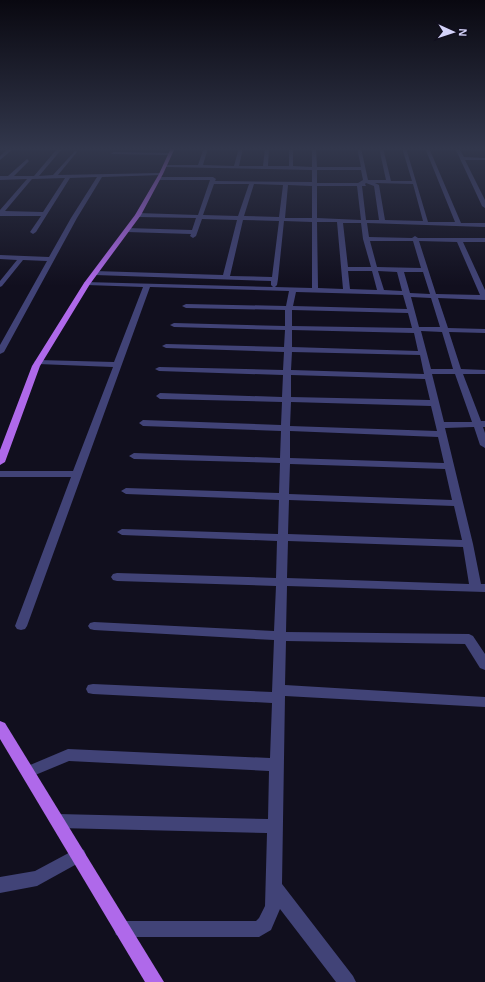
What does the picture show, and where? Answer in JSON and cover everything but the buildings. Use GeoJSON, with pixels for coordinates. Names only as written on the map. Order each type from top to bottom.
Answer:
{"type":"FeatureCollection","features":[{"type":"Feature","properties":{"kind":"main road"},"geometry":{"type":"LineString","coordinates":[[0,462],[38,362],[87,283],[138,215],[150,194]]}},
{"type":"Feature","properties":{"kind":"main road"},"geometry":{"type":"LineString","coordinates":[[0,727],[155,982]]}},
{"type":"Feature","properties":{"kind":"street"},"geometry":{"type":"LineString","coordinates":[[0,213],[18,194]]}},
{"type":"Feature","properties":{"kind":"street"},"geometry":{"type":"LineString","coordinates":[[32,232],[57,194]]}},
{"type":"Feature","properties":{"kind":"street"},"geometry":{"type":"LineString","coordinates":[[0,352],[74,218],[89,194]]}},
{"type":"Feature","properties":{"kind":"street"},"geometry":{"type":"LineString","coordinates":[[127,230],[194,234],[208,194]]}},
{"type":"Feature","properties":{"kind":"street"},"geometry":{"type":"LineString","coordinates":[[226,278],[240,219],[248,194]]}},
{"type":"Feature","properties":{"kind":"street"},"geometry":{"type":"LineString","coordinates":[[274,289],[285,194]]}},
{"type":"Feature","properties":{"kind":"street"},"geometry":{"type":"LineString","coordinates":[[315,194],[315,290]]}},
{"type":"Feature","properties":{"kind":"street"},"geometry":{"type":"LineString","coordinates":[[360,194],[366,239],[381,292]]}},
{"type":"Feature","properties":{"kind":"street"},"geometry":{"type":"LineString","coordinates":[[377,194],[382,222]]}},
{"type":"Feature","properties":{"kind":"street"},"geometry":{"type":"LineString","coordinates":[[418,194],[426,223]]}},
{"type":"Feature","properties":{"kind":"street"},"geometry":{"type":"LineString","coordinates":[[446,194],[459,224]]}},
{"type":"Feature","properties":{"kind":"street"},"geometry":{"type":"LineString","coordinates":[[479,194],[485,206]]}},
{"type":"Feature","properties":{"kind":"street"},"geometry":{"type":"LineString","coordinates":[[0,213],[44,214]]}},
{"type":"Feature","properties":{"kind":"street"},"geometry":{"type":"LineString","coordinates":[[138,215],[485,225]]}},
{"type":"Feature","properties":{"kind":"street"},"geometry":{"type":"LineString","coordinates":[[340,221],[347,291]]}},
{"type":"Feature","properties":{"kind":"street"},"geometry":{"type":"LineString","coordinates":[[366,239],[415,238],[485,240]]}},
{"type":"Feature","properties":{"kind":"street"},"geometry":{"type":"LineString","coordinates":[[415,238],[458,371],[482,424],[485,445]]}},
{"type":"Feature","properties":{"kind":"street"},"geometry":{"type":"LineString","coordinates":[[87,283],[381,292],[485,297],[459,240]]}},
{"type":"Feature","properties":{"kind":"street"},"geometry":{"type":"LineString","coordinates":[[0,257],[52,259]]}},
{"type":"Feature","properties":{"kind":"street"},"geometry":{"type":"LineString","coordinates":[[0,285],[21,258]]}},
{"type":"Feature","properties":{"kind":"street"},"geometry":{"type":"LineString","coordinates":[[345,269],[425,270]]}},
{"type":"Feature","properties":{"kind":"street"},"geometry":{"type":"LineString","coordinates":[[117,577],[481,588],[468,544],[423,353],[400,270]]}},
{"type":"Feature","properties":{"kind":"street"},"geometry":{"type":"LineString","coordinates":[[95,273],[275,279]]}},
{"type":"Feature","properties":{"kind":"street"},"geometry":{"type":"LineString","coordinates":[[21,626],[147,285]]}},
{"type":"Feature","properties":{"kind":"street"},"geometry":{"type":"LineString","coordinates":[[122,929],[259,930],[265,924],[273,907],[288,349],[290,308],[293,289]]}},
{"type":"Feature","properties":{"kind":"street"},"geometry":{"type":"LineString","coordinates":[[186,306],[411,311]]}},
{"type":"Feature","properties":{"kind":"street"},"geometry":{"type":"LineString","coordinates":[[174,325],[485,331]]}},
{"type":"Feature","properties":{"kind":"street"},"geometry":{"type":"LineString","coordinates":[[166,346],[423,353]]}},
{"type":"Feature","properties":{"kind":"street"},"geometry":{"type":"LineString","coordinates":[[38,362],[118,365]]}},
{"type":"Feature","properties":{"kind":"street"},"geometry":{"type":"LineString","coordinates":[[159,369],[288,373],[427,374],[458,371],[485,372]]}},
{"type":"Feature","properties":{"kind":"street"},"geometry":{"type":"LineString","coordinates":[[160,396],[434,403]]}},
{"type":"Feature","properties":{"kind":"street"},"geometry":{"type":"LineString","coordinates":[[143,423],[286,428],[440,429],[482,424]]}},
{"type":"Feature","properties":{"kind":"street"},"geometry":{"type":"LineString","coordinates":[[134,456],[449,466]]}},
{"type":"Feature","properties":{"kind":"street"},"geometry":{"type":"LineString","coordinates":[[0,474],[77,474]]}},
{"type":"Feature","properties":{"kind":"street"},"geometry":{"type":"LineString","coordinates":[[126,491],[458,503]]}},
{"type":"Feature","properties":{"kind":"street"},"geometry":{"type":"LineString","coordinates":[[122,532],[283,539],[468,544]]}},
{"type":"Feature","properties":{"kind":"street"},"geometry":{"type":"LineString","coordinates":[[94,626],[280,636],[469,639],[485,665]]}},
{"type":"Feature","properties":{"kind":"street"},"geometry":{"type":"LineString","coordinates":[[93,689],[485,702]]}},
{"type":"Feature","properties":{"kind":"street"},"geometry":{"type":"LineString","coordinates":[[28,772],[68,755],[277,765]]}},
{"type":"Feature","properties":{"kind":"street"},"geometry":{"type":"LineString","coordinates":[[58,821],[275,826]]}},
{"type":"Feature","properties":{"kind":"street"},"geometry":{"type":"LineString","coordinates":[[0,885],[37,878],[78,855]]}},
{"type":"Feature","properties":{"kind":"street"},"geometry":{"type":"LineString","coordinates":[[273,886],[347,982]]}}]}
